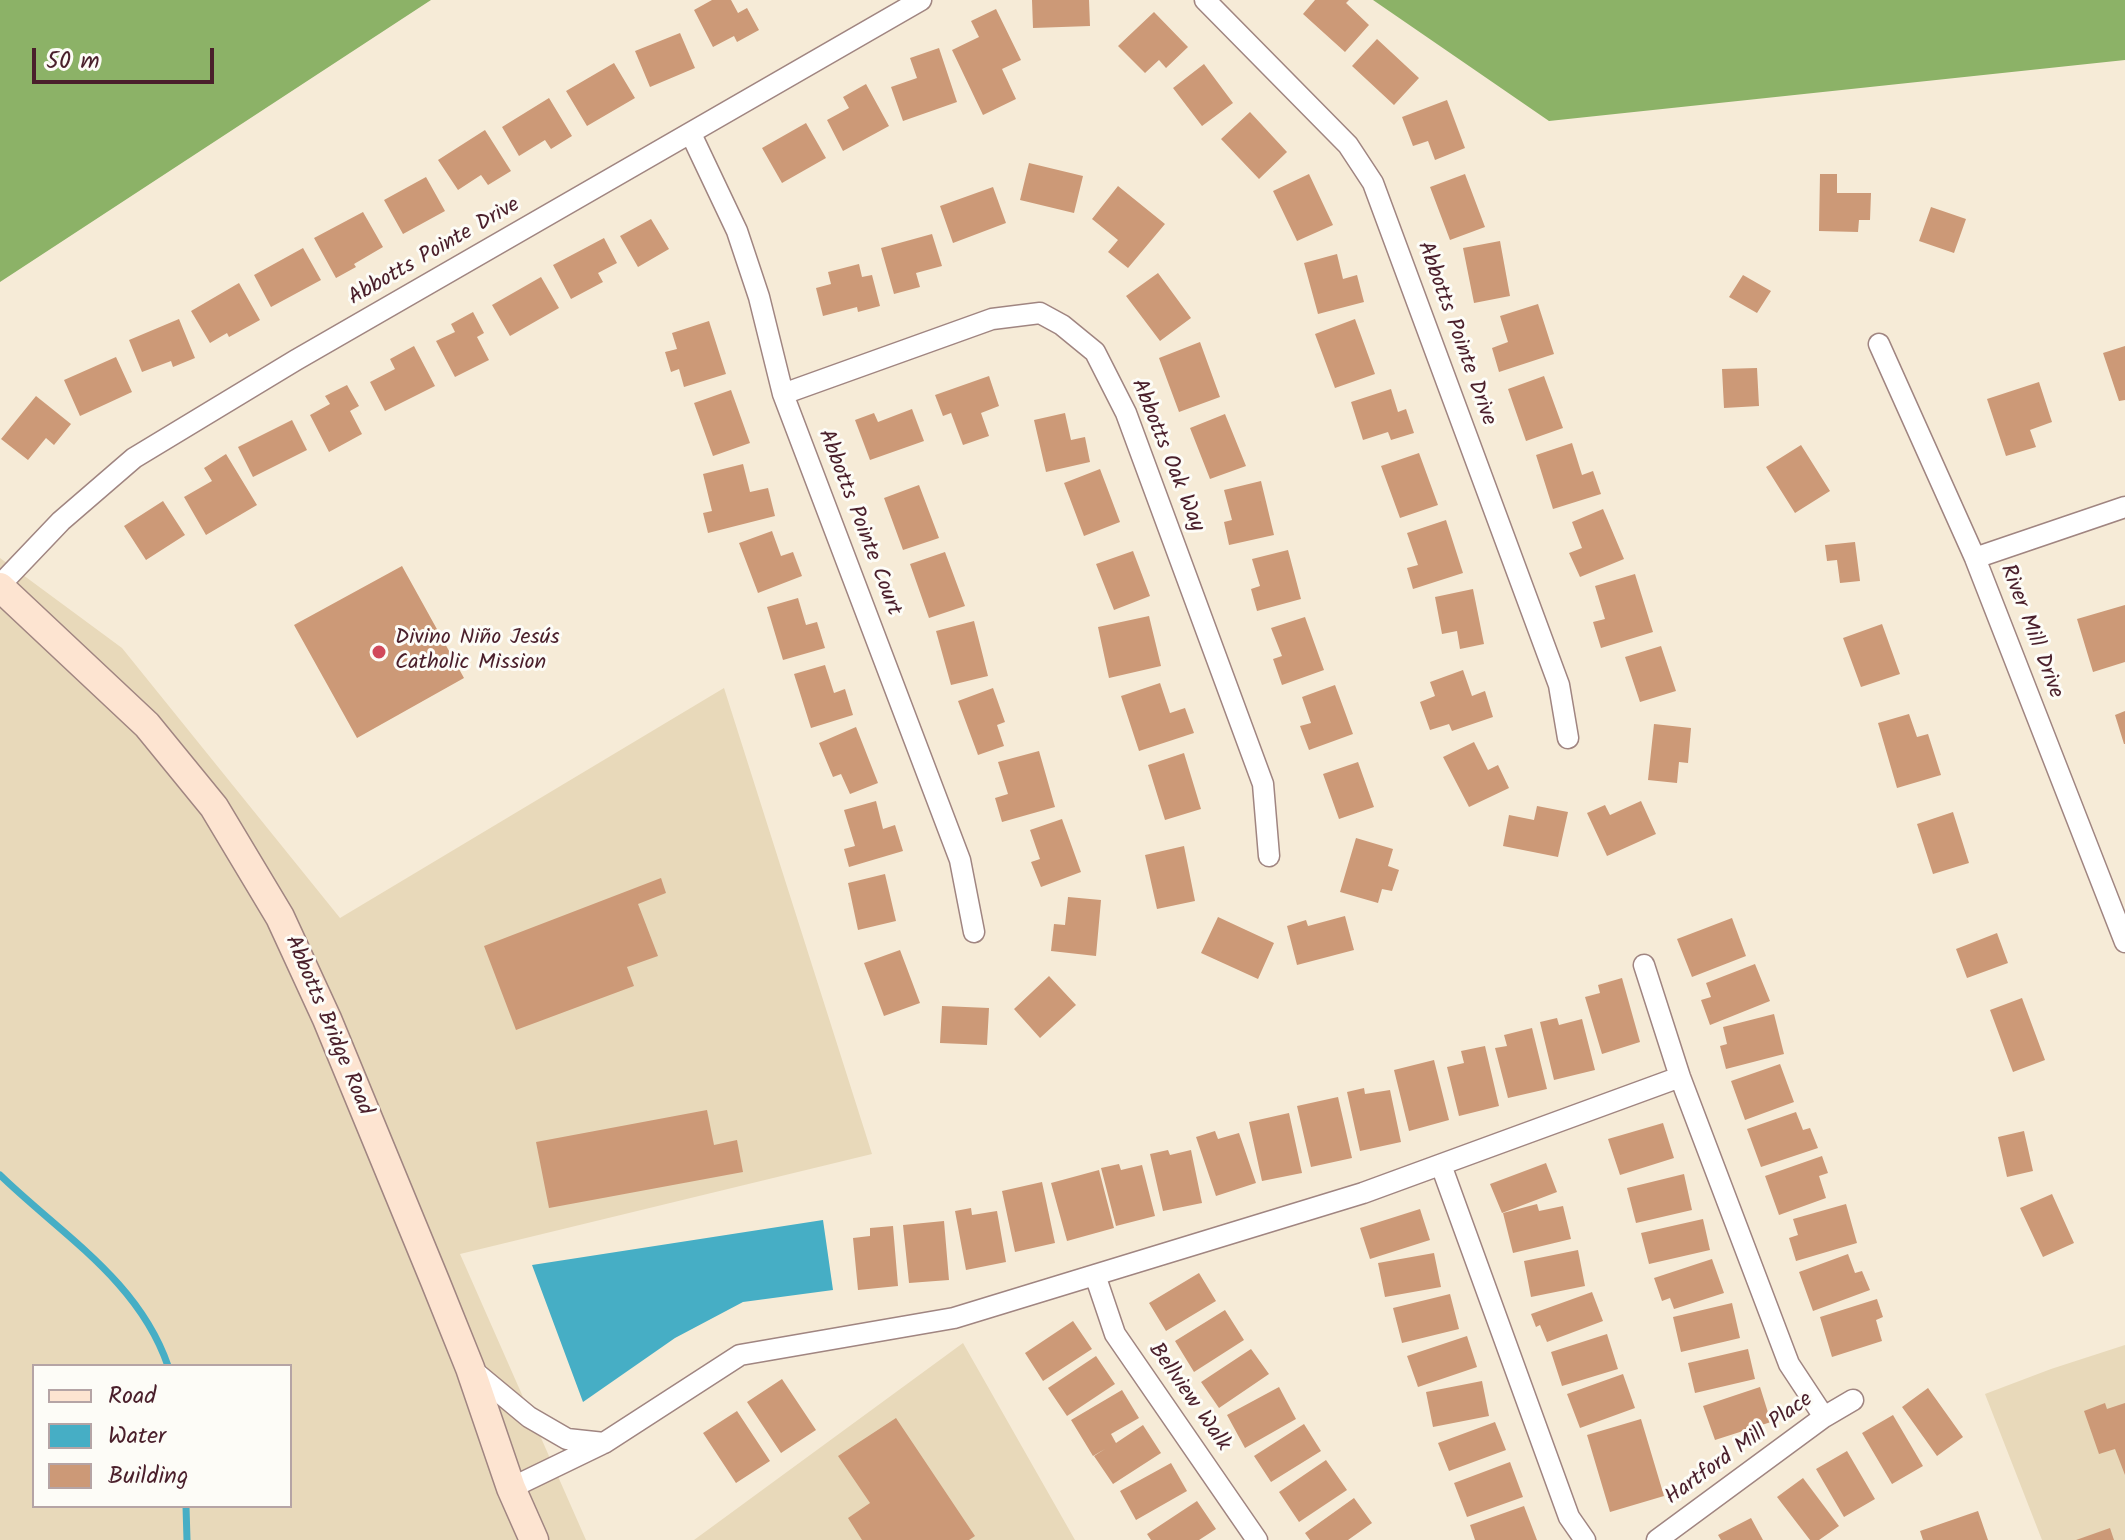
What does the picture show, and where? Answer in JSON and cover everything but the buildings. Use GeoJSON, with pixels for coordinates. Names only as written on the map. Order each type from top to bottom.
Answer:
{"type":"FeatureCollection","features":[{"type":"Feature","properties":{"kind":"main road","name":"Abbotts Bridge Road"},"geometry":{"type":"LineString","coordinates":[[0,586],[147,725],[214,807],[280,917],[327,1019],[470,1368],[511,1488],[534,1540]]}},
{"type":"Feature","properties":{"kind":"street","name":"Abbotts Pointe Drive"},"geometry":{"type":"LineString","coordinates":[[0,586],[61,521],[134,458],[296,360],[921,0]]}},
{"type":"Feature","properties":{"kind":"street","name":"Abbotts Pointe Drive"},"geometry":{"type":"LineString","coordinates":[[1205,0],[1348,145],[1373,183],[1559,685],[1568,738]]}},
{"type":"Feature","properties":{"kind":"street","name":"Abbotts Pointe Court"},"geometry":{"type":"LineString","coordinates":[[691,134],[737,231],[759,297],[783,394],[960,860],[974,932]]}},
{"type":"Feature","properties":{"kind":"street","name":"Abbotts Oak Way"},"geometry":{"type":"LineString","coordinates":[[783,394],[1004,317],[1040,313],[1062,325],[1095,352],[1126,413],[1263,784],[1269,856]]}},
{"type":"Feature","properties":{"kind":"street","name":"River Mill Drive"},"geometry":{"type":"LineString","coordinates":[[1879,344],[1975,558],[2125,942]]}},
{"type":"Feature","properties":{"kind":"street"},"geometry":{"type":"LineString","coordinates":[[1975,558],[2125,507]]}},
{"type":"Feature","properties":{"kind":"street"},"geometry":{"type":"LineString","coordinates":[[1644,965],[1680,1077],[1789,1364],[1824,1417]]}},
{"type":"Feature","properties":{"kind":"street"},"geometry":{"type":"LineString","coordinates":[[511,1488],[604,1443],[740,1355],[954,1318],[1363,1193],[1680,1077]]}},
{"type":"Feature","properties":{"kind":"street"},"geometry":{"type":"LineString","coordinates":[[1441,1165],[1569,1517],[1585,1540]]}},
{"type":"Feature","properties":{"kind":"street","name":"Bellview Walk"},"geometry":{"type":"LineString","coordinates":[[1095,1275],[1115,1334],[1257,1540]]}},
{"type":"Feature","properties":{"kind":"street"},"geometry":{"type":"LineString","coordinates":[[470,1368],[529,1417],[567,1439],[604,1443]]}},
{"type":"Feature","properties":{"kind":"street","name":"Hartford Mill Place"},"geometry":{"type":"LineString","coordinates":[[1657,1540],[1824,1417],[1853,1400]]}},
{"type":"Feature","properties":{"kind":"shaded area"},"geometry":{"type":"Polygon","coordinates":[[[0,558],[122,648],[340,918],[724,688],[872,1154],[460,1254],[586,1540],[0,1540],[0,558]]]}},
{"type":"Feature","properties":{"kind":"shaded area"},"geometry":{"type":"Polygon","coordinates":[[[963,1343],[1075,1540],[694,1540],[963,1343]]]}},
{"type":"Feature","properties":{"kind":"shaded area"},"geometry":{"type":"Polygon","coordinates":[[[2125,1345],[2125,1540],[2042,1540],[1985,1394],[2125,1345]]]}},
{"type":"Feature","properties":{"kind":"green space"},"geometry":{"type":"Polygon","coordinates":[[[0,0],[431,0],[0,282],[0,0]]]}},
{"type":"Feature","properties":{"kind":"green space"},"geometry":{"type":"Polygon","coordinates":[[[1373,0],[2125,0],[2125,60],[1549,121],[1373,0]]]}},
{"type":"Feature","properties":{"kind":"water"},"geometry":{"type":"Polygon","coordinates":[[[823,1220],[833,1290],[743,1302],[675,1338],[583,1402],[532,1265],[823,1220]]]}},
{"type":"Feature","properties":{"kind":"waterway"},"geometry":{"type":"LineString","coordinates":[[0,1175],[118,1284],[155,1336],[167,1364]]}},
{"type":"Feature","properties":{"kind":"waterway"},"geometry":{"type":"LineString","coordinates":[[186,1508],[187,1540]]}},
{"type":"Feature","properties":{"kind":"place","name":"Divino Niño Jesús Catholic Mission"},"geometry":{"type":"Point","coordinates":[379,652]}}]}
